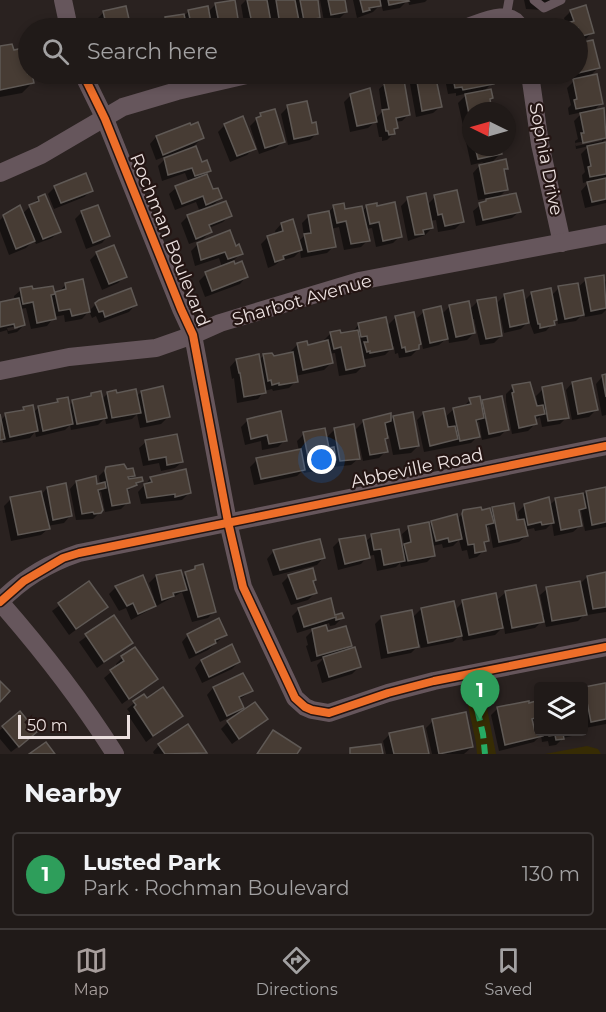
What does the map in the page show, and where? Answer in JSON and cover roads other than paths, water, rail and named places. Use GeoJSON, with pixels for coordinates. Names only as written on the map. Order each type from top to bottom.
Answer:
{"type":"FeatureCollection","features":[{"type":"Feature","properties":{"kind":"street"},"geometry":{"type":"LineString","coordinates":[[63,0],[67,18]]}},
{"type":"Feature","properties":{"kind":"street","name":"Rochman Boulevard"},"geometry":{"type":"LineString","coordinates":[[88,84],[105,119],[193,335],[228,522],[243,587],[295,698],[312,711],[329,713],[388,693],[434,681],[606,647]]}},
{"type":"Feature","properties":{"kind":"street"},"geometry":{"type":"LineString","coordinates":[[0,173],[41,155],[123,107],[207,84]]}},
{"type":"Feature","properties":{"kind":"street","name":"Sophia Drive"},"geometry":{"type":"LineString","coordinates":[[531,84],[540,144],[562,243]]}},
{"type":"Feature","properties":{"kind":"street","name":"Sharbot Avenue"},"geometry":{"type":"LineString","coordinates":[[0,371],[69,357],[156,348],[220,323],[359,281],[606,234]]}},
{"type":"Feature","properties":{"kind":"street","name":"Abbeville Road"},"geometry":{"type":"LineString","coordinates":[[0,602],[16,585],[63,558],[228,522],[606,446]]}},
{"type":"Feature","properties":{"kind":"street"},"geometry":{"type":"LineString","coordinates":[[0,602],[83,704],[115,754]]}},
{"type":"Feature","properties":{"kind":"lane"},"geometry":{"type":"LineString","coordinates":[[534,0],[544,8],[561,0]]}},
{"type":"Feature","properties":{"kind":"place","name":"Lusted Park"},"geometry":{"type":"Point","coordinates":[480,720]}}]}
